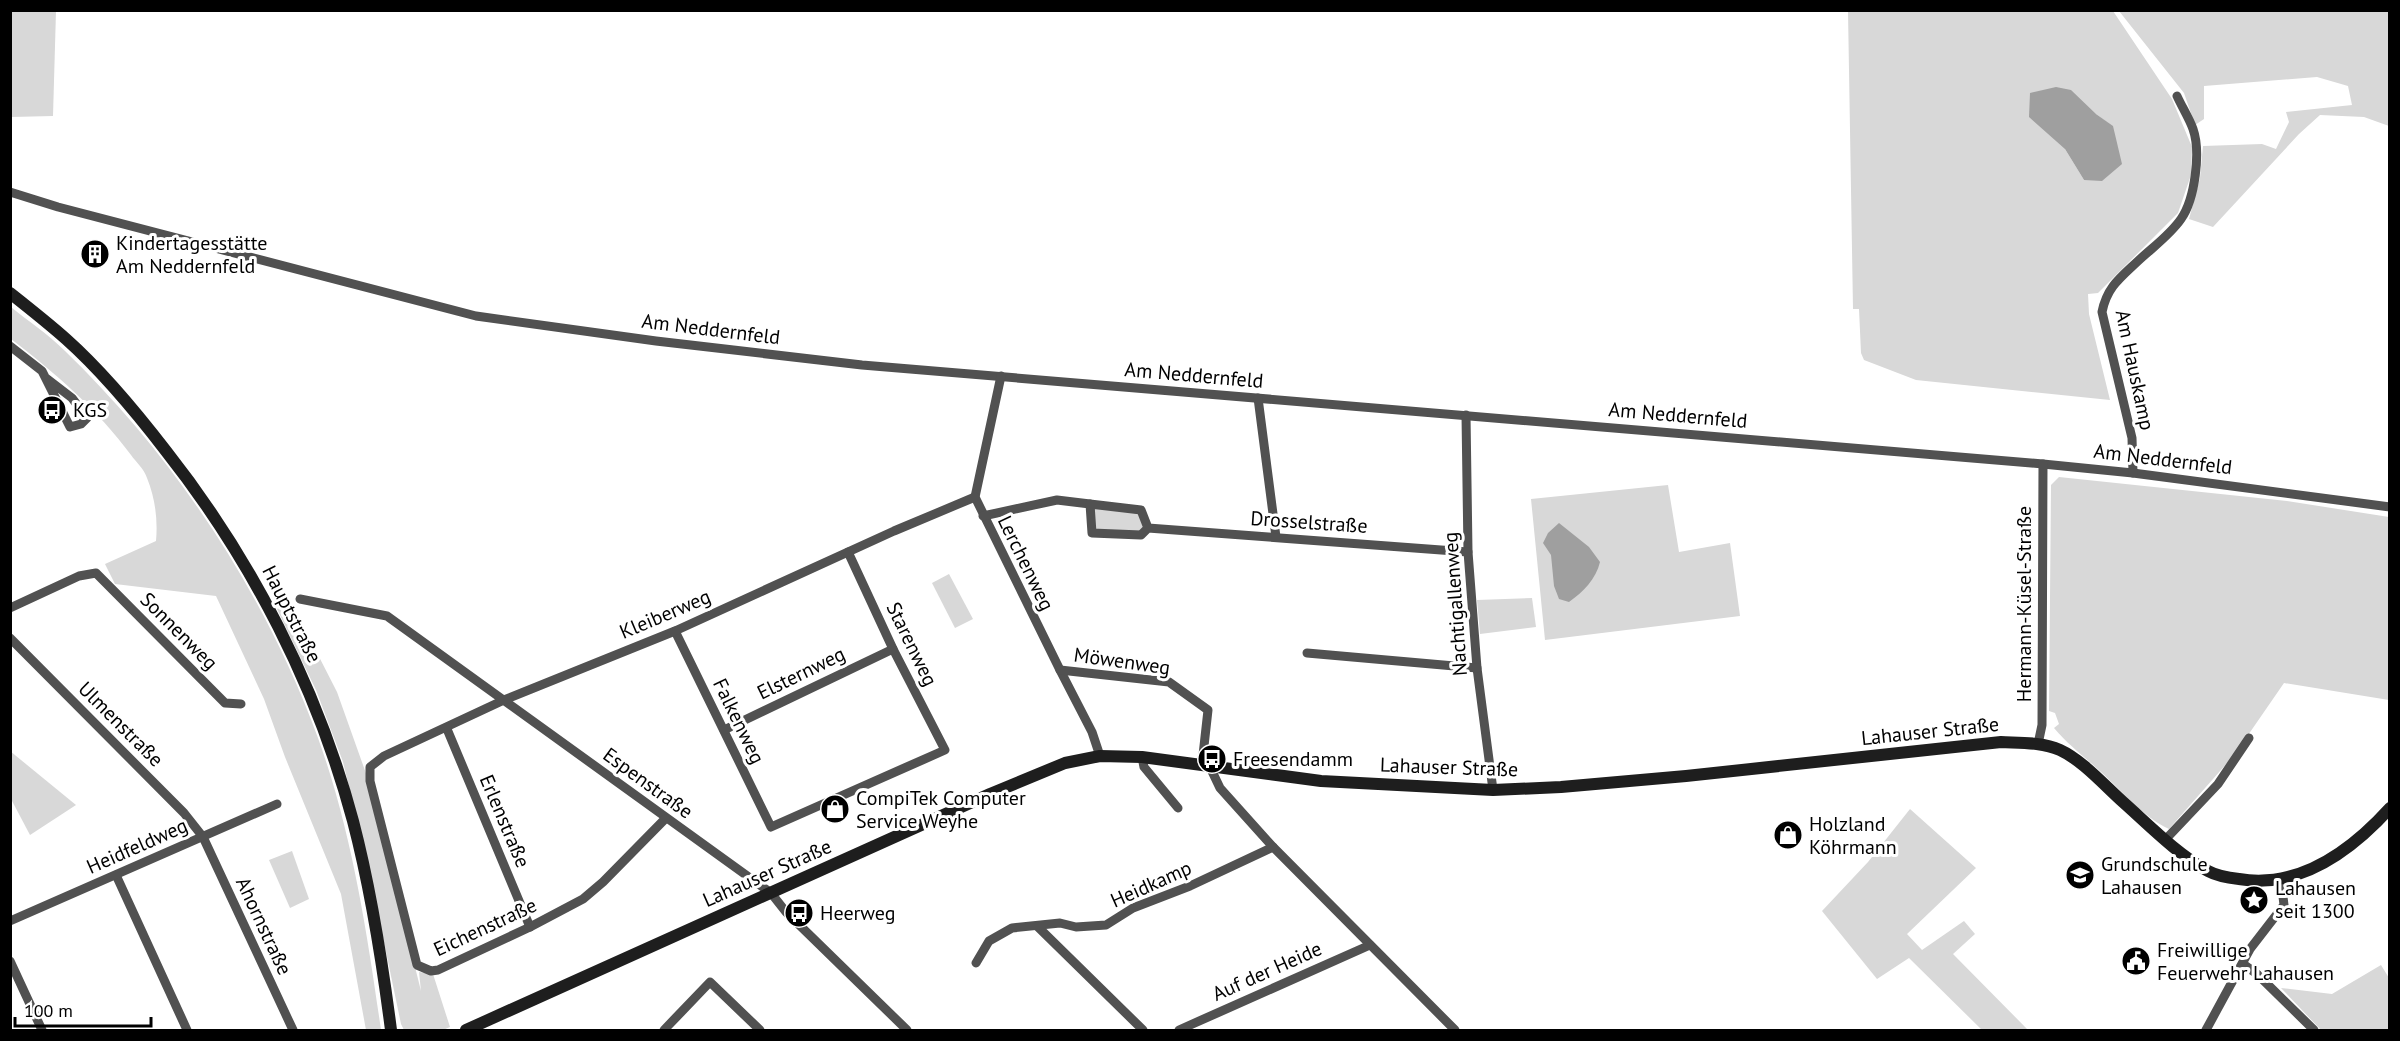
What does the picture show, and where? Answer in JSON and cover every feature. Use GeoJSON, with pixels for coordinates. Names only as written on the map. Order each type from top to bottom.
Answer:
{"type":"FeatureCollection","features":[{"type":"Feature","properties":{"kind":"street","name":"Am Hauskamp"},"geometry":{"type":"LineString","coordinates":[[2133,473],[2132,438],[2102,312],[2105,295],[2115,282],[2174,228],[2183,216],[2191,197],[2195,177],[2196,147],[2193,130],[2177,96]]}},
{"type":"Feature","properties":{"kind":"street","name":"Am Neddernfeld"},"geometry":{"type":"LineString","coordinates":[[10,192],[58,207],[496,320],[851,363],[2043,464],[2133,473],[2390,507]]}},
{"type":"Feature","properties":{"kind":"street","name":"Hauptstraße"},"geometry":{"type":"LineString","coordinates":[[10,293],[68,340],[148,428],[202,498],[232,542],[264,598],[314,705],[353,820],[383,964],[391,1030]]}},
{"type":"Feature","properties":{"kind":"street"},"geometry":{"type":"LineString","coordinates":[[10,346],[42,371],[54,400],[70,427],[81,424],[87,418],[82,409],[46,378]]}},
{"type":"Feature","properties":{"kind":"street"},"geometry":{"type":"LineString","coordinates":[[975,497],[1001,376]]}},
{"type":"Feature","properties":{"kind":"street"},"geometry":{"type":"LineString","coordinates":[[1258,398],[1276,537]]}},
{"type":"Feature","properties":{"kind":"street","name":"Nachtigallenweg"},"geometry":{"type":"LineString","coordinates":[[1466,415],[1468,552],[1477,668],[1493,790]]}},
{"type":"Feature","properties":{"kind":"street","name":"Hermann-Küsel-Straße"},"geometry":{"type":"LineString","coordinates":[[2038,744],[2042,725],[2043,464]]}},
{"type":"Feature","properties":{"kind":"street","name":"Lerchenweg"},"geometry":{"type":"LineString","coordinates":[[975,497],[1092,732],[1100,756]]}},
{"type":"Feature","properties":{"kind":"street","name":"Kleiberweg"},"geometry":{"type":"LineString","coordinates":[[370,767],[384,756],[447,729],[504,700],[675,631],[975,497]]}},
{"type":"Feature","properties":{"kind":"street"},"geometry":{"type":"LineString","coordinates":[[983,516],[1057,500],[1141,510],[1148,528]]}},
{"type":"Feature","properties":{"kind":"street","name":"Drosselstraße"},"geometry":{"type":"LineString","coordinates":[[1090,504],[1092,532],[1141,535],[1148,528],[1468,552]]}},
{"type":"Feature","properties":{"kind":"street","name":"Starenweg"},"geometry":{"type":"LineString","coordinates":[[771,827],[945,750],[893,649],[848,552]]}},
{"type":"Feature","properties":{"kind":"street","name":"Sonnenweg"},"geometry":{"type":"LineString","coordinates":[[10,608],[79,576],[96,573],[225,703],[241,704]]}},
{"type":"Feature","properties":{"kind":"street","name":"Espenstraße"},"geometry":{"type":"LineString","coordinates":[[300,599],[387,616],[665,819],[771,893]]}},
{"type":"Feature","properties":{"kind":"street","name":"Falkenweg"},"geometry":{"type":"LineString","coordinates":[[675,631],[771,827]]}},
{"type":"Feature","properties":{"kind":"street","name":"Ulmenstraße"},"geometry":{"type":"LineString","coordinates":[[10,638],[184,813],[203,837]]}},
{"type":"Feature","properties":{"kind":"street","name":"Elsternweg"},"geometry":{"type":"LineString","coordinates":[[724,730],[893,649]]}},
{"type":"Feature","properties":{"kind":"street"},"geometry":{"type":"LineString","coordinates":[[1306,653],[1477,668]]}},
{"type":"Feature","properties":{"kind":"street","name":"Möwenweg"},"geometry":{"type":"LineString","coordinates":[[1060,670],[1169,682],[1208,710],[1205,765]]}},
{"type":"Feature","properties":{"kind":"street","name":"Erlenstraße"},"geometry":{"type":"LineString","coordinates":[[447,729],[530,927]]}},
{"type":"Feature","properties":{"kind":"street"},"geometry":{"type":"LineString","coordinates":[[2165,840],[2218,784],[2249,738]]}},
{"type":"Feature","properties":{"kind":"street","name":"Lahauser Straße"},"geometry":{"type":"LineString","coordinates":[[466,1030],[990,794],[1065,763],[1100,756],[1142,757],[1321,781],[1493,790],[1561,787],[1686,776],[2001,742],[2038,744],[2061,750],[2086,769],[2165,840],[2210,872],[2255,882],[2281,880],[2298,875],[2334,857],[2373,826],[2390,808]]}},
{"type":"Feature","properties":{"kind":"street"},"geometry":{"type":"LineString","coordinates":[[1142,757],[1144,767],[1178,808]]}},
{"type":"Feature","properties":{"kind":"street"},"geometry":{"type":"LineString","coordinates":[[1205,765],[1220,788],[1273,847],[1455,1030]]}},
{"type":"Feature","properties":{"kind":"street","name":"Eichenstraße"},"geometry":{"type":"LineString","coordinates":[[370,767],[370,781],[417,965],[431,972],[530,927],[583,899],[665,819]]}},
{"type":"Feature","properties":{"kind":"street","name":"Heidfeldweg"},"geometry":{"type":"LineString","coordinates":[[10,921],[277,804]]}},
{"type":"Feature","properties":{"kind":"street","name":"Ahornstraße"},"geometry":{"type":"LineString","coordinates":[[203,837],[293,1030]]}},
{"type":"Feature","properties":{"kind":"street","name":"Heidkamp"},"geometry":{"type":"LineString","coordinates":[[976,963],[989,941],[1012,928],[1060,923],[1077,927],[1106,925],[1133,908],[1190,886],[1273,847]]}},
{"type":"Feature","properties":{"kind":"street"},"geometry":{"type":"LineString","coordinates":[[116,875],[187,1030]]}},
{"type":"Feature","properties":{"kind":"street"},"geometry":{"type":"LineString","coordinates":[[2206,1030],[2261,934],[2284,905],[2281,880]]}},
{"type":"Feature","properties":{"kind":"street"},"geometry":{"type":"LineString","coordinates":[[771,893],[793,918],[907,1030]]}},
{"type":"Feature","properties":{"kind":"street"},"geometry":{"type":"LineString","coordinates":[[1037,926],[1143,1030]]}},
{"type":"Feature","properties":{"kind":"street","name":"Auf der Heide"},"geometry":{"type":"LineString","coordinates":[[1179,1030],[1370,945]]}},
{"type":"Feature","properties":{"kind":"street"},"geometry":{"type":"LineString","coordinates":[[10,961],[42,1030]]}},
{"type":"Feature","properties":{"kind":"street"},"geometry":{"type":"LineString","coordinates":[[2243,964],[2257,974],[2314,1030]]}},
{"type":"Feature","properties":{"kind":"street"},"geometry":{"type":"LineString","coordinates":[[664,1030],[710,982],[760,1030]]}},
{"type":"Feature","properties":{"kind":"shaded area"},"geometry":{"type":"Polygon","coordinates":[[[10,11],[56,11],[53,116],[11,117],[10,11]]]}},
{"type":"Feature","properties":{"kind":"shaded area"},"geometry":{"type":"Polygon","coordinates":[[[1848,11],[2113,11],[2172,99],[2192,147],[2191,175],[2178,213],[2098,293],[2088,294],[2089,314],[2110,400],[1916,380],[1864,360],[1861,353],[1859,309],[1853,309],[1848,11]],[[2096,114],[2065,149],[2084,180],[2112,126],[2096,114]]]}},
{"type":"Feature","properties":{"kind":"shaded area"},"geometry":{"type":"Polygon","coordinates":[[[2119,11],[2389,11],[2389,126],[2364,117],[2320,115],[2299,134],[2213,227],[2189,219],[2200,178],[2203,146],[2262,144],[2276,149],[2289,122],[2286,112],[2352,105],[2348,86],[2317,77],[2204,86],[2204,119],[2195,125],[2184,93],[2119,11]]]}},
{"type":"Feature","properties":{"kind":"shaded area"},"geometry":{"type":"Polygon","coordinates":[[[2056,87],[2071,90],[2096,114],[2113,126],[2122,164],[2102,181],[2084,180],[2065,149],[2029,117],[2030,93],[2056,87]]]}},
{"type":"Feature","properties":{"kind":"shaded area"},"geometry":{"type":"Polygon","coordinates":[[[11,307],[64,350],[105,391],[143,435],[213,530],[272,631],[318,738],[340,810],[364,919],[381,1030],[366,1030],[341,894],[264,699],[216,596],[115,584],[105,564],[156,541],[155,509],[147,478],[118,438],[90,407],[11,339],[11,307]]]}},
{"type":"Feature","properties":{"kind":"shaded area"},"geometry":{"type":"Polygon","coordinates":[[[2059,477],[2287,501],[2389,517],[2389,700],[2284,683],[2235,754],[2169,829],[2159,824],[2141,811],[2065,740],[2054,728],[2059,724],[2055,713],[2049,711],[2051,485],[2059,477]]]}},
{"type":"Feature","properties":{"kind":"shaded area"},"geometry":{"type":"Polygon","coordinates":[[[1668,485],[1679,552],[1730,543],[1740,616],[1545,640],[1531,499],[1668,485]]]}},
{"type":"Feature","properties":{"kind":"shaded area"},"geometry":{"type":"Polygon","coordinates":[[[1093,505],[1140,511],[1147,527],[1140,533],[1095,531],[1093,505]]]}},
{"type":"Feature","properties":{"kind":"shaded area"},"geometry":{"type":"Polygon","coordinates":[[[1559,523],[1589,547],[1600,562],[1588,585],[1569,602],[1559,599],[1554,586],[1551,555],[1543,543],[1548,533],[1559,523]]]}},
{"type":"Feature","properties":{"kind":"shaded area"},"geometry":{"type":"Polygon","coordinates":[[[949,574],[973,619],[955,628],[932,583],[949,574]]]}},
{"type":"Feature","properties":{"kind":"shaded area"},"geometry":{"type":"Polygon","coordinates":[[[1532,598],[1536,627],[1480,634],[1477,600],[1532,598]]]}},
{"type":"Feature","properties":{"kind":"shaded area"},"geometry":{"type":"Polygon","coordinates":[[[290,600],[337,692],[368,779],[421,991],[419,972],[433,974],[450,1027],[443,1030],[404,1030],[401,1024],[365,851],[343,762],[316,690],[277,609],[290,600]]]}},
{"type":"Feature","properties":{"kind":"shaded area"},"geometry":{"type":"Polygon","coordinates":[[[10,751],[76,805],[30,835],[11,799],[10,751]]]}},
{"type":"Feature","properties":{"kind":"shaded area"},"geometry":{"type":"Polygon","coordinates":[[[1910,809],[1976,868],[1907,934],[1922,950],[1964,921],[1975,934],[1953,954],[2028,1030],[1982,1030],[1909,958],[1877,979],[1822,911],[1868,862],[1910,809]]]}},
{"type":"Feature","properties":{"kind":"shaded area"},"geometry":{"type":"Polygon","coordinates":[[[292,851],[309,899],[290,908],[269,860],[292,851]]]}},
{"type":"Feature","properties":{"kind":"shaded area"},"geometry":{"type":"Polygon","coordinates":[[[2381,965],[2389,978],[2389,1030],[2321,1030],[2281,988],[2332,994],[2381,965]]]}},
{"type":"Feature","properties":{"kind":"place","name":"Kindertagesstätte Am Neddernfeld"},"geometry":{"type":"Point","coordinates":[95,254]}},
{"type":"Feature","properties":{"kind":"place","name":"KGS"},"geometry":{"type":"Point","coordinates":[52,410]}},
{"type":"Feature","properties":{"kind":"place","name":"Freesendamm"},"geometry":{"type":"Point","coordinates":[1212,759]}},
{"type":"Feature","properties":{"kind":"place","name":"CompiTek Computer Service Weyhe"},"geometry":{"type":"Point","coordinates":[835,809]}},
{"type":"Feature","properties":{"kind":"place","name":"Holzland Köhrmann"},"geometry":{"type":"Point","coordinates":[1788,835]}},
{"type":"Feature","properties":{"kind":"place","name":"Grundschule Lahausen"},"geometry":{"type":"Point","coordinates":[2080,875]}},
{"type":"Feature","properties":{"kind":"place","name":"Lahausen seit 1300"},"geometry":{"type":"Point","coordinates":[2254,900]}},
{"type":"Feature","properties":{"kind":"place","name":"Heerweg"},"geometry":{"type":"Point","coordinates":[799,913]}},
{"type":"Feature","properties":{"kind":"place","name":"Freiwillige Feuerwehr Lahausen"},"geometry":{"type":"Point","coordinates":[2136,961]}}]}
